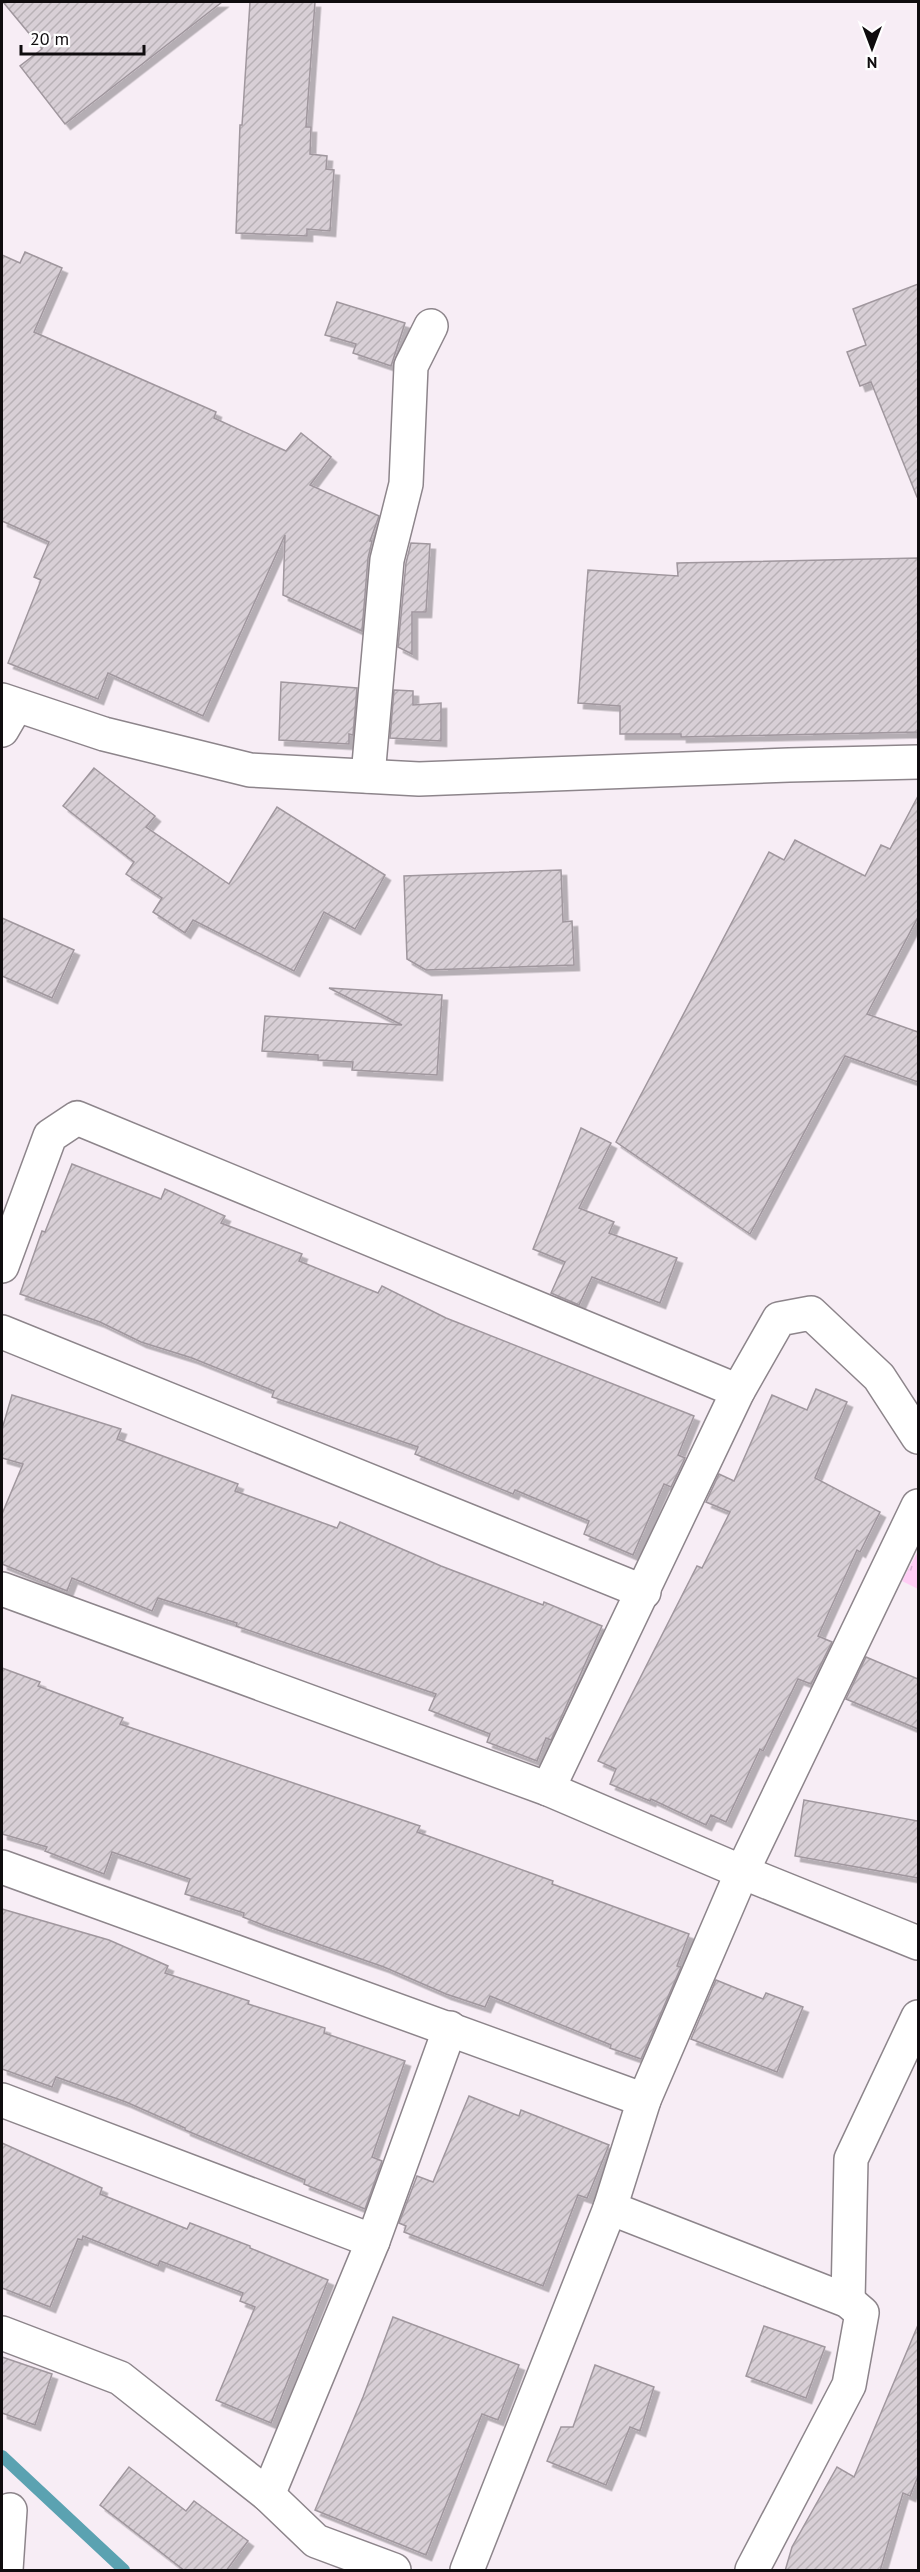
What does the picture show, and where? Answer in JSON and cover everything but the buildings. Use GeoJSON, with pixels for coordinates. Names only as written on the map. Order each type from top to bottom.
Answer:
{"type":"FeatureCollection","features":[{"type":"Feature","properties":{"kind":"street"},"geometry":{"type":"LineString","coordinates":[[368,776],[387,560],[406,484],[411,366],[431,326]]}},
{"type":"Feature","properties":{"kind":"street"},"geometry":{"type":"LineString","coordinates":[[6,712],[250,770],[419,779],[918,762]]}},
{"type":"Feature","properties":{"kind":"street"},"geometry":{"type":"LineString","coordinates":[[2,1266],[50,1136],[77,1118],[738,1391]]}},
{"type":"Feature","properties":{"kind":"street"},"geometry":{"type":"LineString","coordinates":[[548,1789],[738,1391],[779,1319],[811,1313],[879,1377],[918,1437]]}},
{"type":"Feature","properties":{"kind":"street"},"geometry":{"type":"LineString","coordinates":[[2,1332],[644,1592]]}},
{"type":"Feature","properties":{"kind":"street"},"geometry":{"type":"LineString","coordinates":[[467,2571],[610,2208],[644,2100],[742,1872],[918,1506]]}},
{"type":"Feature","properties":{"kind":"street"},"geometry":{"type":"LineString","coordinates":[[2,1589],[548,1789],[742,1872],[918,1943]]}},
{"type":"Feature","properties":{"kind":"street"},"geometry":{"type":"LineString","coordinates":[[2,1867],[644,2100]]}},
{"type":"Feature","properties":{"kind":"street"},"geometry":{"type":"LineString","coordinates":[[848,2301],[851,2159],[918,2017]]}},
{"type":"Feature","properties":{"kind":"street"},"geometry":{"type":"LineString","coordinates":[[268,2495],[373,2241],[450,2028]]}},
{"type":"Feature","properties":{"kind":"street"},"geometry":{"type":"LineString","coordinates":[[2,2100],[373,2241]]}},
{"type":"Feature","properties":{"kind":"street"},"geometry":{"type":"LineString","coordinates":[[610,2208],[848,2301],[862,2313],[849,2385],[752,2571]]}},
{"type":"Feature","properties":{"kind":"street"},"geometry":{"type":"LineString","coordinates":[[2,2333],[120,2378],[268,2495],[316,2541],[394,2571]]}},
{"type":"Feature","properties":{"kind":"street"},"geometry":{"type":"LineString","coordinates":[[6,2571],[10,2510]]}},
{"type":"Feature","properties":{"kind":"green space"},"geometry":{"type":"Polygon","coordinates":[[[918,1551],[918,1589],[902,1581],[918,1551]]]}},
{"type":"Feature","properties":{"kind":"waterway"},"geometry":{"type":"LineString","coordinates":[[2,2456],[124,2570]]}}]}
